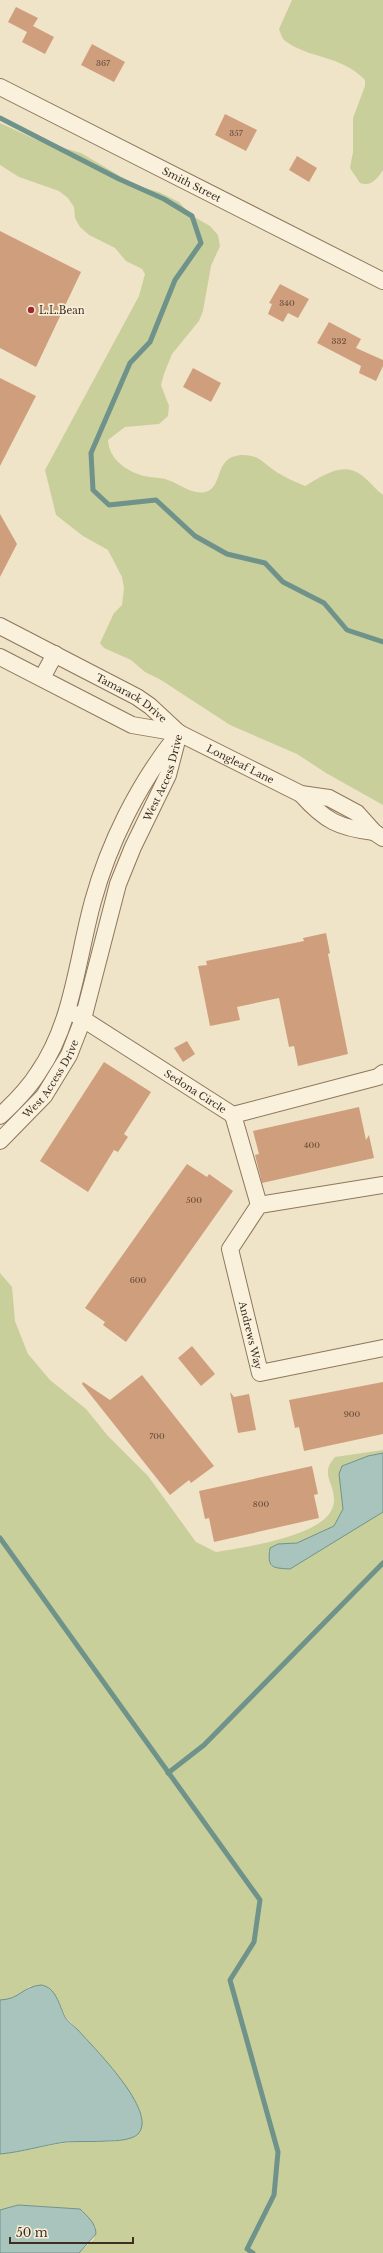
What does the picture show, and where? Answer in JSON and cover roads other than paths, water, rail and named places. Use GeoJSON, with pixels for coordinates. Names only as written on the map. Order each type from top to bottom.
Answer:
{"type":"FeatureCollection","features":[{"type":"Feature","properties":{"kind":"street","name":"Smith Street"},"geometry":{"type":"LineString","coordinates":[[0,87],[383,280]]}},
{"type":"Feature","properties":{"kind":"street","name":"Tamarack Drive"},"geometry":{"type":"LineString","coordinates":[[0,626],[137,697],[150,706],[179,733]]}},
{"type":"Feature","properties":{"kind":"street"},"geometry":{"type":"LineString","coordinates":[[42,678],[55,654]]}},
{"type":"Feature","properties":{"kind":"street","name":"Tamarack Drive"},"geometry":{"type":"LineString","coordinates":[[0,657],[132,725],[179,733]]}},
{"type":"Feature","properties":{"kind":"street","name":"Longleaf Lane"},"geometry":{"type":"LineString","coordinates":[[179,733],[301,794],[318,813],[349,829],[379,835]]}},
{"type":"Feature","properties":{"kind":"street","name":"West Access Drive"},"geometry":{"type":"LineString","coordinates":[[0,1116],[24,1092],[39,1073],[51,1053],[67,1009],[92,902],[106,860],[153,766],[179,733]]}},
{"type":"Feature","properties":{"kind":"street","name":"West Access Drive"},"geometry":{"type":"LineString","coordinates":[[0,1141],[34,1108],[54,1082],[69,1055],[83,1019],[118,884],[133,847],[168,776],[179,733]]}},
{"type":"Feature","properties":{"kind":"street","name":"Sedona Circle"},"geometry":{"type":"LineString","coordinates":[[67,1009],[233,1115],[378,1078],[383,1073]]}},
{"type":"Feature","properties":{"kind":"street"},"geometry":{"type":"LineString","coordinates":[[233,1115],[259,1205],[383,1185]]}},
{"type":"Feature","properties":{"kind":"street","name":"Andrews Way"},"geometry":{"type":"LineString","coordinates":[[259,1205],[230,1249],[260,1373],[383,1348]]}},
{"type":"Feature","properties":{"kind":"water"},"geometry":{"type":"Polygon","coordinates":[[[383,1453],[383,1512],[290,1569],[272,1566],[269,1560],[270,1548],[278,1544],[297,1543],[334,1526],[343,1509],[339,1474],[342,1466],[368,1456],[383,1453]]]}},
{"type":"Feature","properties":{"kind":"water"},"geometry":{"type":"Polygon","coordinates":[[[41,1985],[46,1986],[54,1993],[66,2019],[78,2030],[122,2080],[132,2096],[140,2111],[142,2124],[138,2134],[135,2136],[128,2139],[115,2141],[66,2142],[0,2154],[0,2000],[12,1998],[29,1988],[41,1985]]]}},
{"type":"Feature","properties":{"kind":"water"},"geometry":{"type":"Polygon","coordinates":[[[18,2205],[80,2209],[93,2223],[96,2234],[79,2253],[0,2253],[0,2210],[18,2205]]]}},
{"type":"Feature","properties":{"kind":"waterway"},"geometry":{"type":"LineString","coordinates":[[0,118],[119,179],[164,199],[192,216],[201,243],[175,280],[150,342],[130,363],[91,453],[93,490],[109,505],[156,500],[195,536],[227,554],[265,563],[283,582],[324,603],[347,630],[383,642]]}},
{"type":"Feature","properties":{"kind":"waterway"},"geometry":{"type":"LineString","coordinates":[[0,1538],[260,1900],[254,1942],[230,1980],[278,2152],[274,2195],[247,2249],[253,2253]]}},
{"type":"Feature","properties":{"kind":"waterway"},"geometry":{"type":"LineString","coordinates":[[168,1773],[204,1745],[383,1563]]}},
{"type":"Feature","properties":{"kind":"place","name":"L.L.Bean"},"geometry":{"type":"Point","coordinates":[31,310]}}]}
